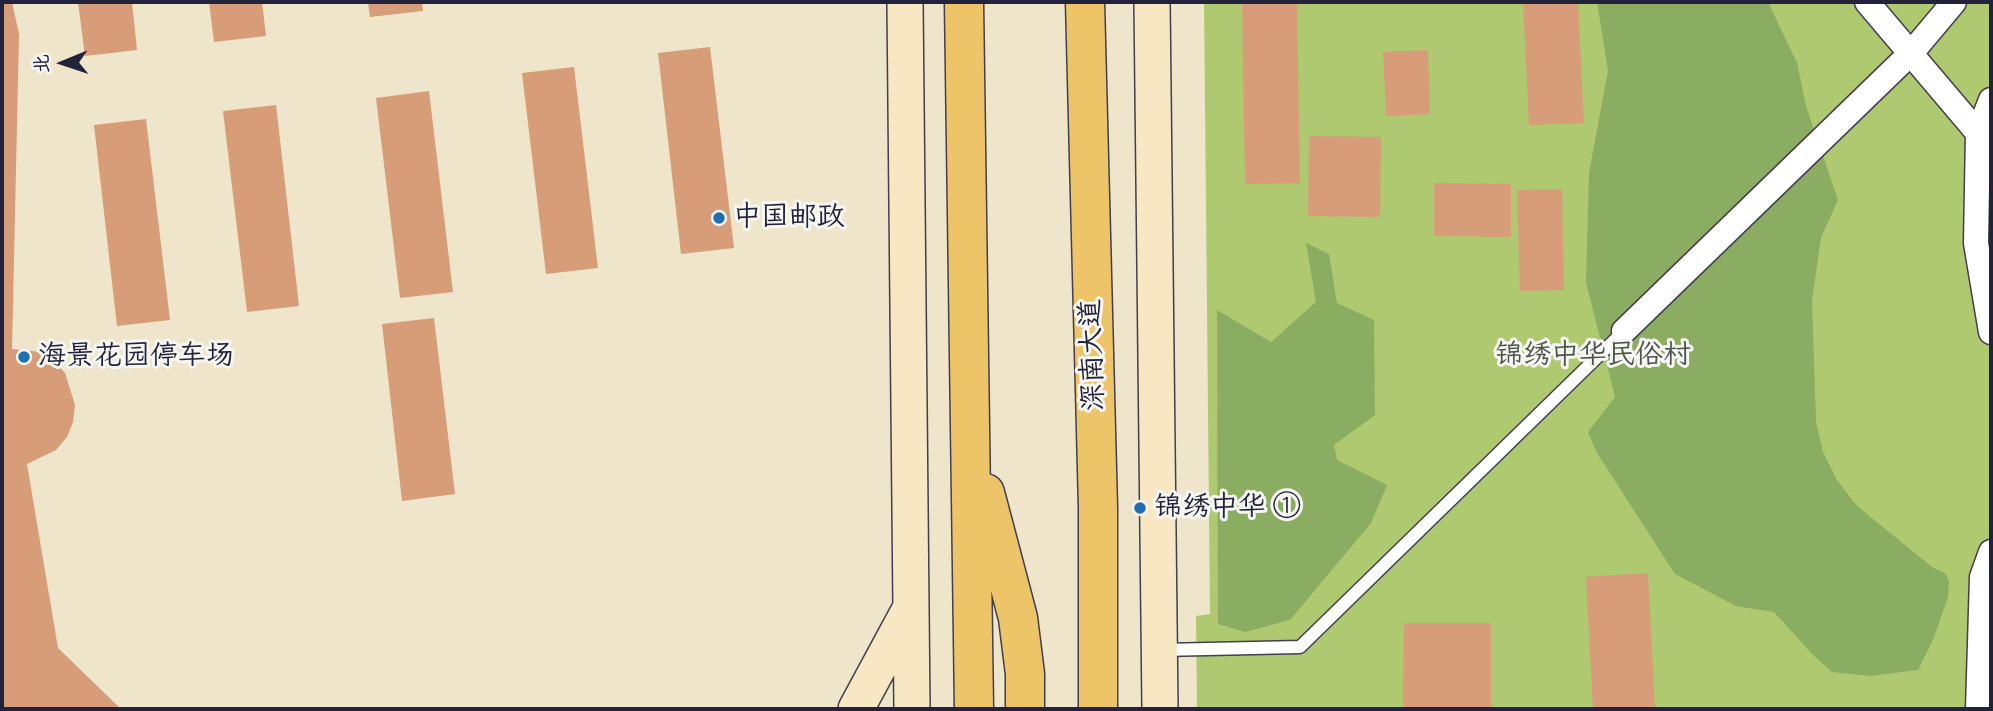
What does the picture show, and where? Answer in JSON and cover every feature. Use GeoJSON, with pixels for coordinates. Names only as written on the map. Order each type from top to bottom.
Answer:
{"type":"FeatureCollection","features":[{"type":"Feature","properties":{"kind":"main road"},"geometry":{"type":"LineString","coordinates":[[905,2],[912,709]]}},
{"type":"Feature","properties":{"kind":"main road"},"geometry":{"type":"LineString","coordinates":[[964,2],[974,709]]}},
{"type":"Feature","properties":{"kind":"main road","name":"深南大道"},"geometry":{"type":"LineString","coordinates":[[1086,2],[1087,149],[1098,508],[1098,709]]}},
{"type":"Feature","properties":{"kind":"main road"},"geometry":{"type":"LineString","coordinates":[[1152,2],[1160,709]]}},
{"type":"Feature","properties":{"kind":"main road"},"geometry":{"type":"LineString","coordinates":[[970,437],[1018,618],[1025,674],[1025,709]]}},
{"type":"Feature","properties":{"kind":"main road"},"geometry":{"type":"LineString","coordinates":[[856,709],[912,606]]}},
{"type":"Feature","properties":{"kind":"street"},"geometry":{"type":"LineString","coordinates":[[1867,2],[1978,133]]}},
{"type":"Feature","properties":{"kind":"street"},"geometry":{"type":"LineString","coordinates":[[1624,331],[1912,52],[1954,2]]}},
{"type":"Feature","properties":{"kind":"street"},"geometry":{"type":"LineString","coordinates":[[1991,100],[1978,133],[1976,243],[1991,332]]}},
{"type":"Feature","properties":{"kind":"street"},"geometry":{"type":"LineString","coordinates":[[1978,709],[1982,577],[1991,552]]}},
{"type":"Feature","properties":{"kind":"lane"},"geometry":{"type":"LineString","coordinates":[[1159,650],[1300,647],[1624,331]]}},
{"type":"Feature","properties":{"kind":"green space","name":"锦绣中华民俗村"},"geometry":{"type":"Polygon","coordinates":[[[1204,2],[1991,2],[1991,709],[1197,709],[1196,616],[1210,614],[1204,2]]]}},
{"type":"Feature","properties":{"kind":"green space"},"geometry":{"type":"Polygon","coordinates":[[[1597,2],[1768,2],[1797,63],[1806,106],[1838,200],[1821,238],[1812,300],[1816,422],[1823,452],[1837,480],[1857,506],[1932,567],[1945,573],[1949,581],[1948,597],[1933,640],[1918,670],[1870,676],[1832,672],[1774,612],[1736,606],[1675,574],[1597,453],[1588,432],[1615,397],[1586,282],[1589,173],[1608,71],[1597,2]]]}},
{"type":"Feature","properties":{"kind":"green space"},"geometry":{"type":"Polygon","coordinates":[[[1306,243],[1329,254],[1337,303],[1374,320],[1375,415],[1334,445],[1337,460],[1387,485],[1371,523],[1290,620],[1245,632],[1218,624],[1217,310],[1271,342],[1316,302],[1306,243]]]}},
{"type":"Feature","properties":{"kind":"building","name":"海景花园停车场"},"geometry":{"type":"Polygon","coordinates":[[[2,2],[12,2],[19,34],[12,349],[40,352],[54,361],[65,373],[75,405],[73,422],[67,437],[56,450],[27,464],[58,648],[121,709],[2,709],[2,2]]]}},
{"type":"Feature","properties":{"kind":"building"},"geometry":{"type":"Polygon","coordinates":[[[78,2],[132,2],[137,50],[85,56],[78,2]]]}},
{"type":"Feature","properties":{"kind":"building"},"geometry":{"type":"Polygon","coordinates":[[[209,2],[262,2],[266,36],[214,42],[209,2]]]}},
{"type":"Feature","properties":{"kind":"building"},"geometry":{"type":"Polygon","coordinates":[[[368,2],[422,2],[423,11],[370,17],[368,2]]]}},
{"type":"Feature","properties":{"kind":"building"},"geometry":{"type":"Polygon","coordinates":[[[1242,2],[1297,2],[1300,183],[1245,184],[1242,2]]]}},
{"type":"Feature","properties":{"kind":"building"},"geometry":{"type":"Polygon","coordinates":[[[1523,2],[1578,2],[1584,123],[1529,125],[1523,2]]]}},
{"type":"Feature","properties":{"kind":"building"},"geometry":{"type":"Polygon","coordinates":[[[710,47],[734,248],[681,254],[658,53],[710,47]]]}},
{"type":"Feature","properties":{"kind":"building"},"geometry":{"type":"Polygon","coordinates":[[[1428,50],[1430,114],[1386,116],[1383,52],[1428,50]]]}},
{"type":"Feature","properties":{"kind":"building"},"geometry":{"type":"Polygon","coordinates":[[[574,67],[598,268],[546,274],[522,73],[574,67]]]}},
{"type":"Feature","properties":{"kind":"building"},"geometry":{"type":"Polygon","coordinates":[[[429,91],[453,292],[400,298],[376,98],[429,91]]]}},
{"type":"Feature","properties":{"kind":"building"},"geometry":{"type":"Polygon","coordinates":[[[276,105],[299,306],[247,312],[223,111],[276,105]]]}},
{"type":"Feature","properties":{"kind":"building"},"geometry":{"type":"Polygon","coordinates":[[[146,119],[170,320],[117,326],[94,125],[146,119]]]}},
{"type":"Feature","properties":{"kind":"building"},"geometry":{"type":"Polygon","coordinates":[[[1309,136],[1381,137],[1380,217],[1308,216],[1309,136]]]}},
{"type":"Feature","properties":{"kind":"building"},"geometry":{"type":"Polygon","coordinates":[[[1434,183],[1511,184],[1511,237],[1434,236],[1434,183]]]}},
{"type":"Feature","properties":{"kind":"building"},"geometry":{"type":"Polygon","coordinates":[[[1562,189],[1564,290],[1520,291],[1517,190],[1562,189]]]}},
{"type":"Feature","properties":{"kind":"building"},"geometry":{"type":"Polygon","coordinates":[[[434,318],[455,494],[402,501],[382,324],[434,318]]]}},
{"type":"Feature","properties":{"kind":"building"},"geometry":{"type":"Polygon","coordinates":[[[1648,573],[1655,709],[1593,709],[1586,577],[1648,573]]]}},
{"type":"Feature","properties":{"kind":"building"},"geometry":{"type":"Polygon","coordinates":[[[1404,623],[1491,623],[1491,709],[1403,709],[1404,623]]]}},
{"type":"Feature","properties":{"kind":"place","name":"中国邮政"},"geometry":{"type":"Point","coordinates":[719,218]}},
{"type":"Feature","properties":{"kind":"place","name":"海景花园停车场"},"geometry":{"type":"Point","coordinates":[24,357]}},
{"type":"Feature","properties":{"kind":"place","name":"锦绣中华 ①"},"geometry":{"type":"Point","coordinates":[1140,508]}}]}
